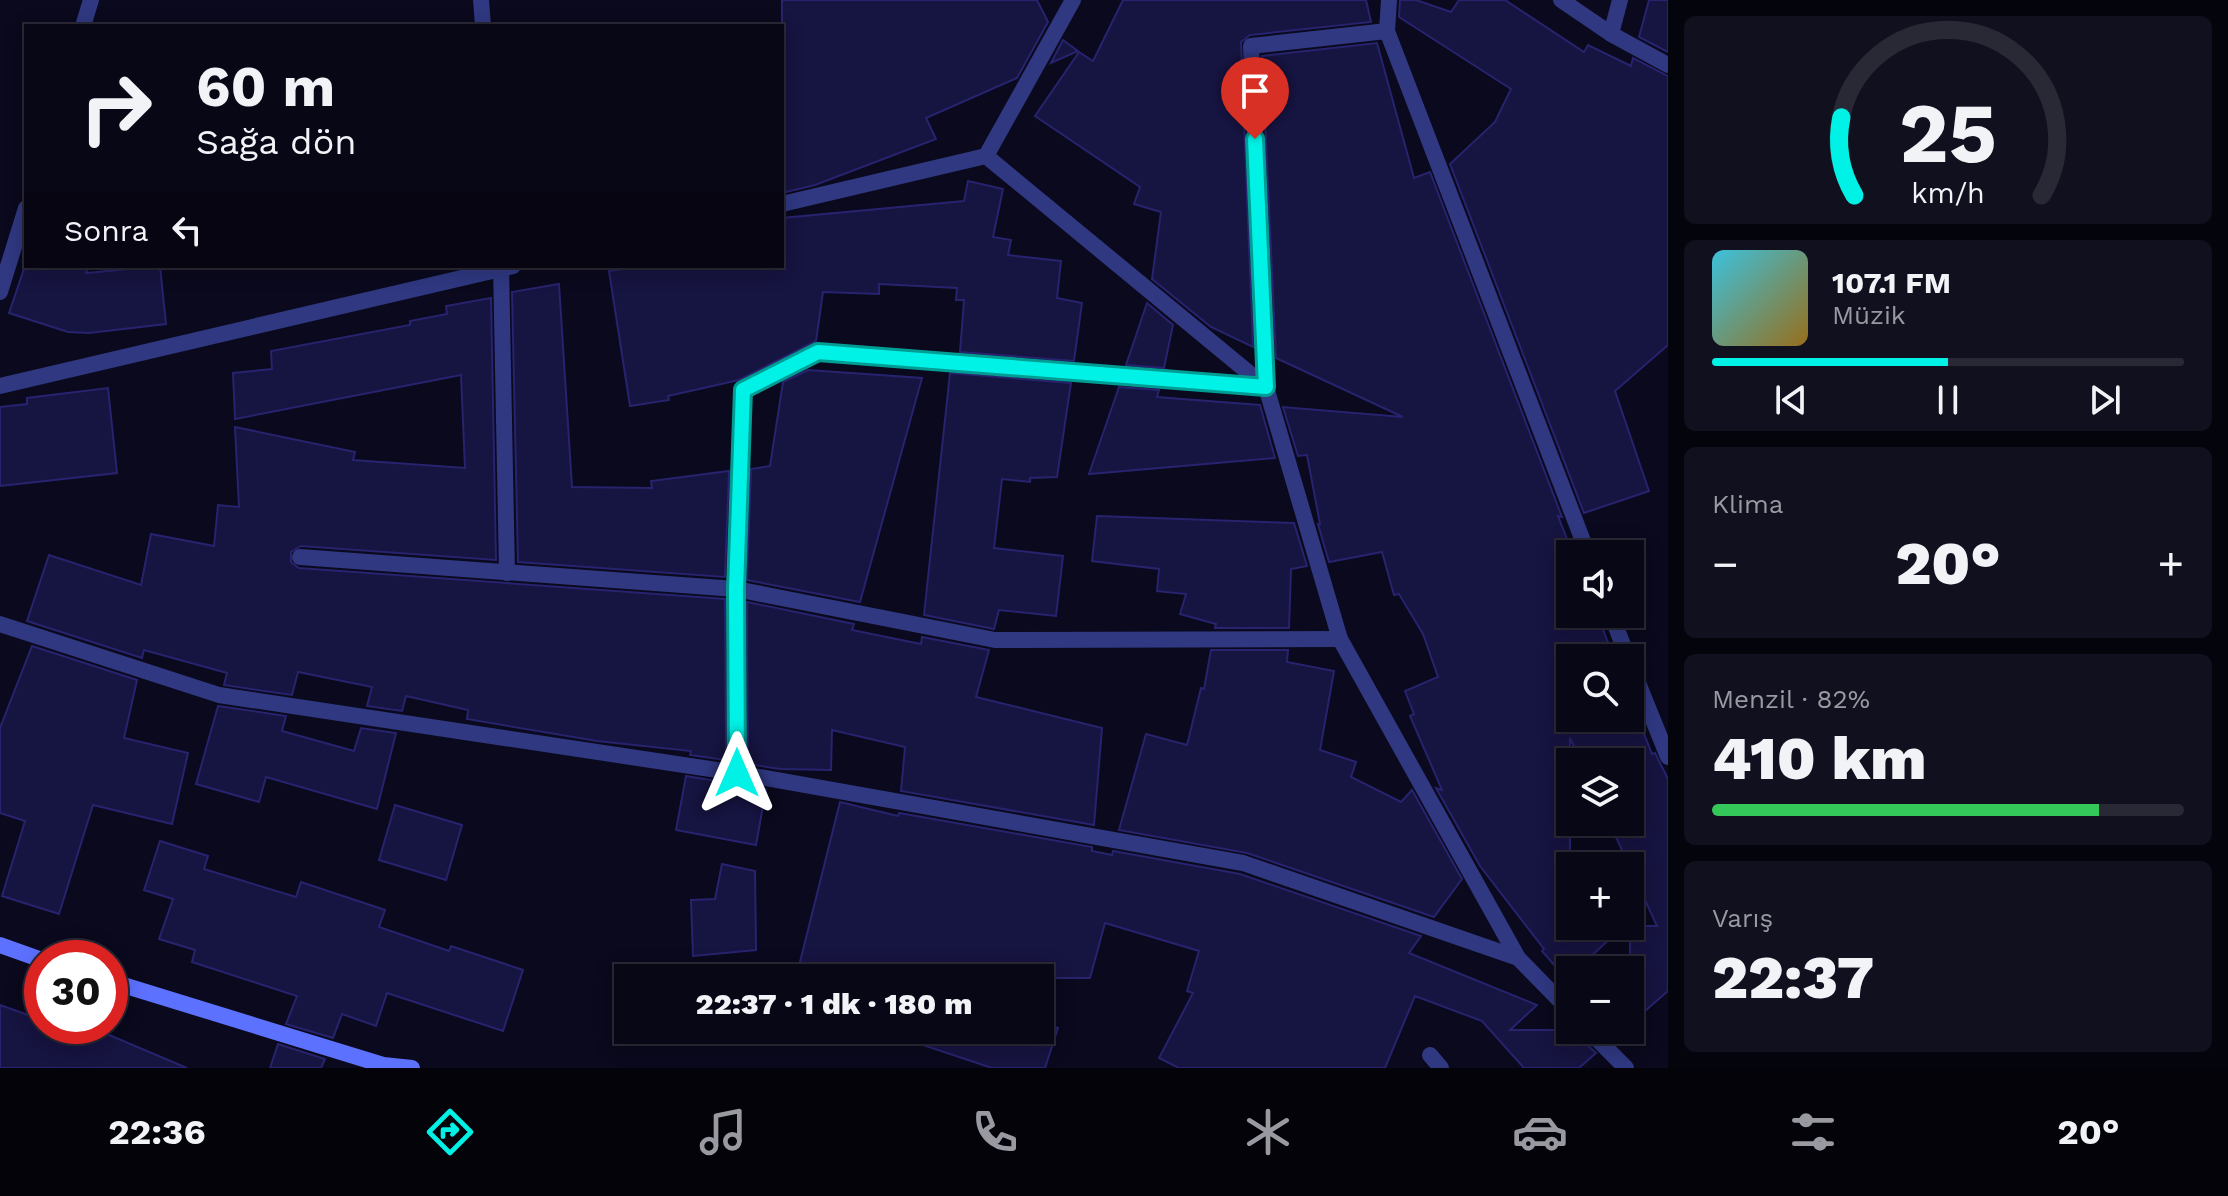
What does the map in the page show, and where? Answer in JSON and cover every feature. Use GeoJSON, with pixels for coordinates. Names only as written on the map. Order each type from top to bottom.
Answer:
{"type":"FeatureCollection","features":[{"type":"Feature","properties":{"kind":"street"},"geometry":{"type":"LineString","coordinates":[[84,24],[91,0]]}},
{"type":"Feature","properties":{"kind":"street"},"geometry":{"type":"LineString","coordinates":[[481,0],[483,24]]}},
{"type":"Feature","properties":{"kind":"street"},"geometry":{"type":"LineString","coordinates":[[784,204],[986,156],[1073,0]]}},
{"type":"Feature","properties":{"kind":"street"},"geometry":{"type":"LineString","coordinates":[[1389,0],[1387,31],[1583,540]]}},
{"type":"Feature","properties":{"kind":"street"},"geometry":{"type":"LineString","coordinates":[[1561,0],[1611,34],[1668,65]]}},
{"type":"Feature","properties":{"kind":"street"},"geometry":{"type":"LineString","coordinates":[[1611,34],[1620,0]]}},
{"type":"Feature","properties":{"kind":"street"},"geometry":{"type":"LineString","coordinates":[[1387,31],[1251,46],[1266,387],[1340,639],[1518,958],[1556,997]]}},
{"type":"Feature","properties":{"kind":"street"},"geometry":{"type":"LineString","coordinates":[[986,156],[1266,387]]}},
{"type":"Feature","properties":{"kind":"street"},"geometry":{"type":"LineString","coordinates":[[0,292],[24,214]]}},
{"type":"Feature","properties":{"kind":"street"},"geometry":{"type":"LineString","coordinates":[[0,386],[501,268]]}},
{"type":"Feature","properties":{"kind":"street"},"geometry":{"type":"LineString","coordinates":[[505,268],[507,573]]}},
{"type":"Feature","properties":{"kind":"street"},"geometry":{"type":"LineString","coordinates":[[737,773],[736,589],[743,390],[818,352],[1266,387]]}},
{"type":"Feature","properties":{"kind":"street"},"geometry":{"type":"LineString","coordinates":[[300,557],[736,589],[995,640],[1340,639]]}},
{"type":"Feature","properties":{"kind":"street"},"geometry":{"type":"LineString","coordinates":[[0,624],[219,695],[737,773],[1243,863],[1518,958]]}},
{"type":"Feature","properties":{"kind":"street"},"geometry":{"type":"LineString","coordinates":[[1644,697],[1668,757]]}},
{"type":"Feature","properties":{"kind":"street"},"geometry":{"type":"LineString","coordinates":[[0,945],[24,954]]}},
{"type":"Feature","properties":{"kind":"street"},"geometry":{"type":"LineString","coordinates":[[128,987],[343,1060],[412,1068]]}},
{"type":"Feature","properties":{"kind":"street"},"geometry":{"type":"LineString","coordinates":[[1602,1044],[1626,1068]]}},
{"type":"Feature","properties":{"kind":"street"},"geometry":{"type":"LineString","coordinates":[[1430,1055],[1441,1068]]}},
{"type":"Feature","properties":{"kind":"building"},"geometry":{"type":"Polygon","coordinates":[[[782,0],[1037,0],[1048,22],[1017,78],[926,118],[936,139],[815,185],[784,193],[782,0]]]}},
{"type":"Feature","properties":{"kind":"building"},"geometry":{"type":"Polygon","coordinates":[[[1123,0],[1366,0],[1371,22],[1250,35],[1241,42],[1253,347],[1211,327],[1152,279],[1161,212],[1134,204],[1140,187],[1035,116],[1079,52],[1093,61],[1123,0]]]}},
{"type":"Feature","properties":{"kind":"building"},"geometry":{"type":"Polygon","coordinates":[[[1400,0],[1416,0],[1451,12],[1459,0],[1505,0],[1584,52],[1588,45],[1631,66],[1633,58],[1668,76],[1668,345],[1615,391],[1649,491],[1584,513],[1450,164],[1495,122],[1511,89],[1399,17],[1400,0]]]}},
{"type":"Feature","properties":{"kind":"building"},"geometry":{"type":"Polygon","coordinates":[[[1649,0],[1668,0],[1668,52],[1639,37],[1649,0]]]}},
{"type":"Feature","properties":{"kind":"building"},"geometry":{"type":"Polygon","coordinates":[[[1063,40],[1078,51],[1051,63],[1063,40]]]}},
{"type":"Feature","properties":{"kind":"building"},"geometry":{"type":"Polygon","coordinates":[[[1377,43],[1414,178],[1430,172],[1562,517],[1558,516],[1567,540],[1556,540],[1556,628],[1602,628],[1609,644],[1556,644],[1556,732],[1643,732],[1652,754],[1655,753],[1668,779],[1668,991],[1644,1012],[1644,956],[1630,956],[1630,940],[1644,940],[1644,926],[1657,926],[1644,898],[1644,852],[1623,852],[1615,836],[1644,836],[1644,748],[1575,748],[1570,738],[1570,748],[1556,748],[1556,836],[1570,836],[1570,852],[1556,852],[1556,940],[1609,940],[1591,956],[1556,956],[1556,967],[1480,866],[1436,788],[1442,790],[1410,716],[1414,714],[1405,691],[1438,677],[1423,634],[1399,594],[1394,595],[1382,552],[1329,562],[1318,524],[1307,455],[1298,456],[1283,407],[1403,417],[1276,358],[1262,56],[1377,43]]]}},
{"type":"Feature","properties":{"kind":"building"},"geometry":{"type":"Polygon","coordinates":[[[968,181],[1003,189],[993,237],[1011,240],[1008,255],[1061,261],[1057,298],[1082,303],[1074,361],[960,352],[964,300],[956,300],[957,288],[879,284],[879,294],[823,292],[816,341],[739,380],[668,396],[669,400],[630,406],[609,271],[632,268],[784,268],[784,218],[964,201],[968,181]]]}},
{"type":"Feature","properties":{"kind":"building"},"geometry":{"type":"Polygon","coordinates":[[[24,268],[87,268],[86,273],[160,268],[166,324],[89,333],[68,332],[9,313],[24,268]]]}},
{"type":"Feature","properties":{"kind":"building"},"geometry":{"type":"Polygon","coordinates":[[[559,284],[572,487],[652,488],[651,481],[729,471],[725,577],[518,562],[512,292],[559,284]]]}},
{"type":"Feature","properties":{"kind":"building"},"geometry":{"type":"Polygon","coordinates":[[[491,298],[496,560],[301,546],[291,552],[291,562],[299,568],[725,599],[726,760],[690,755],[691,751],[597,741],[467,719],[468,710],[406,696],[402,711],[367,706],[372,687],[298,672],[292,695],[224,685],[227,673],[144,650],[142,658],[27,621],[49,555],[141,585],[151,534],[214,546],[218,505],[239,507],[235,427],[355,452],[353,460],[465,468],[461,375],[235,419],[233,373],[272,369],[271,351],[410,325],[410,321],[447,314],[446,306],[491,298]]]}},
{"type":"Feature","properties":{"kind":"building"},"geometry":{"type":"Polygon","coordinates":[[[1147,303],[1173,325],[1164,368],[1126,365],[1147,303]]]}},
{"type":"Feature","properties":{"kind":"building"},"geometry":{"type":"Polygon","coordinates":[[[808,370],[922,378],[860,602],[747,580],[751,469],[770,466],[783,382],[808,370]]]}},
{"type":"Feature","properties":{"kind":"building"},"geometry":{"type":"Polygon","coordinates":[[[950,373],[1071,383],[1057,477],[1030,478],[1030,482],[1002,479],[994,548],[1063,556],[1056,616],[999,610],[994,629],[924,615],[950,373]]]}},
{"type":"Feature","properties":{"kind":"building"},"geometry":{"type":"Polygon","coordinates":[[[1119,387],[1159,390],[1157,397],[1260,405],[1275,458],[1089,474],[1119,387]]]}},
{"type":"Feature","properties":{"kind":"building"},"geometry":{"type":"Polygon","coordinates":[[[108,388],[117,473],[0,486],[0,407],[27,404],[27,398],[108,388]]]}},
{"type":"Feature","properties":{"kind":"building"},"geometry":{"type":"Polygon","coordinates":[[[1097,516],[1294,523],[1307,566],[1291,569],[1289,628],[1215,628],[1216,624],[1180,614],[1186,594],[1157,591],[1159,569],[1092,561],[1097,516]]]}},
{"type":"Feature","properties":{"kind":"building"},"geometry":{"type":"Polygon","coordinates":[[[747,602],[854,624],[852,630],[921,644],[922,637],[989,650],[976,697],[1102,728],[1094,825],[901,791],[905,747],[832,730],[831,770],[780,769],[748,764],[747,602]]]}},
{"type":"Feature","properties":{"kind":"building"},"geometry":{"type":"Polygon","coordinates":[[[32,646],[137,680],[124,738],[188,753],[172,824],[93,805],[59,914],[2,896],[25,821],[0,813],[0,728],[32,646]]]}},
{"type":"Feature","properties":{"kind":"building"},"geometry":{"type":"Polygon","coordinates":[[[1211,650],[1288,650],[1287,662],[1334,671],[1320,750],[1356,762],[1351,777],[1401,802],[1412,790],[1462,879],[1434,917],[1247,853],[1119,830],[1146,734],[1187,745],[1201,688],[1204,689],[1211,650]]]}},
{"type":"Feature","properties":{"kind":"building"},"geometry":{"type":"Polygon","coordinates":[[[218,706],[286,716],[282,731],[354,751],[361,728],[396,733],[377,809],[266,777],[259,802],[196,784],[218,706]]]}},
{"type":"Feature","properties":{"kind":"building"},"geometry":{"type":"Polygon","coordinates":[[[686,776],[766,789],[756,845],[676,830],[686,776]]]}},
{"type":"Feature","properties":{"kind":"building"},"geometry":{"type":"Polygon","coordinates":[[[840,802],[898,816],[899,813],[1092,847],[1092,851],[1112,855],[1113,851],[1240,874],[1421,936],[1409,953],[1537,1005],[1510,1030],[1556,1030],[1556,1044],[1586,1044],[1596,1053],[1579,1068],[1524,1068],[1482,1021],[1415,996],[1385,1068],[1179,1068],[1159,1058],[1193,993],[1187,991],[1199,951],[1105,923],[1090,978],[1054,978],[1054,964],[800,964],[840,802]]]}},
{"type":"Feature","properties":{"kind":"building"},"geometry":{"type":"Polygon","coordinates":[[[395,805],[462,825],[446,880],[379,860],[395,805]]]}},
{"type":"Feature","properties":{"kind":"building"},"geometry":{"type":"Polygon","coordinates":[[[160,841],[208,856],[204,869],[296,897],[301,882],[385,910],[379,927],[449,951],[451,946],[523,970],[503,1031],[387,993],[376,1026],[342,1014],[333,1038],[286,1024],[297,996],[192,962],[195,950],[159,939],[173,899],[144,890],[160,841]]]}},
{"type":"Feature","properties":{"kind":"building"},"geometry":{"type":"Polygon","coordinates":[[[722,864],[755,871],[756,950],[693,956],[691,900],[715,899],[722,864]]]}},
{"type":"Feature","properties":{"kind":"building"},"geometry":{"type":"Polygon","coordinates":[[[0,1005],[24,1014],[24,1044],[128,1043],[187,1068],[0,1068],[0,1005]]]}},
{"type":"Feature","properties":{"kind":"building"},"geometry":{"type":"Polygon","coordinates":[[[278,1044],[325,1059],[321,1068],[270,1068],[278,1044]]]}},
{"type":"Feature","properties":{"kind":"building"},"geometry":{"type":"Polygon","coordinates":[[[920,1044],[1053,1044],[1045,1068],[992,1068],[920,1044]]]}},
{"type":"Feature","properties":{"kind":"route"},"geometry":{"type":"LineString","coordinates":[[737,773],[736,589],[743,390],[818,352],[1266,387],[1255,139]]}}]}
